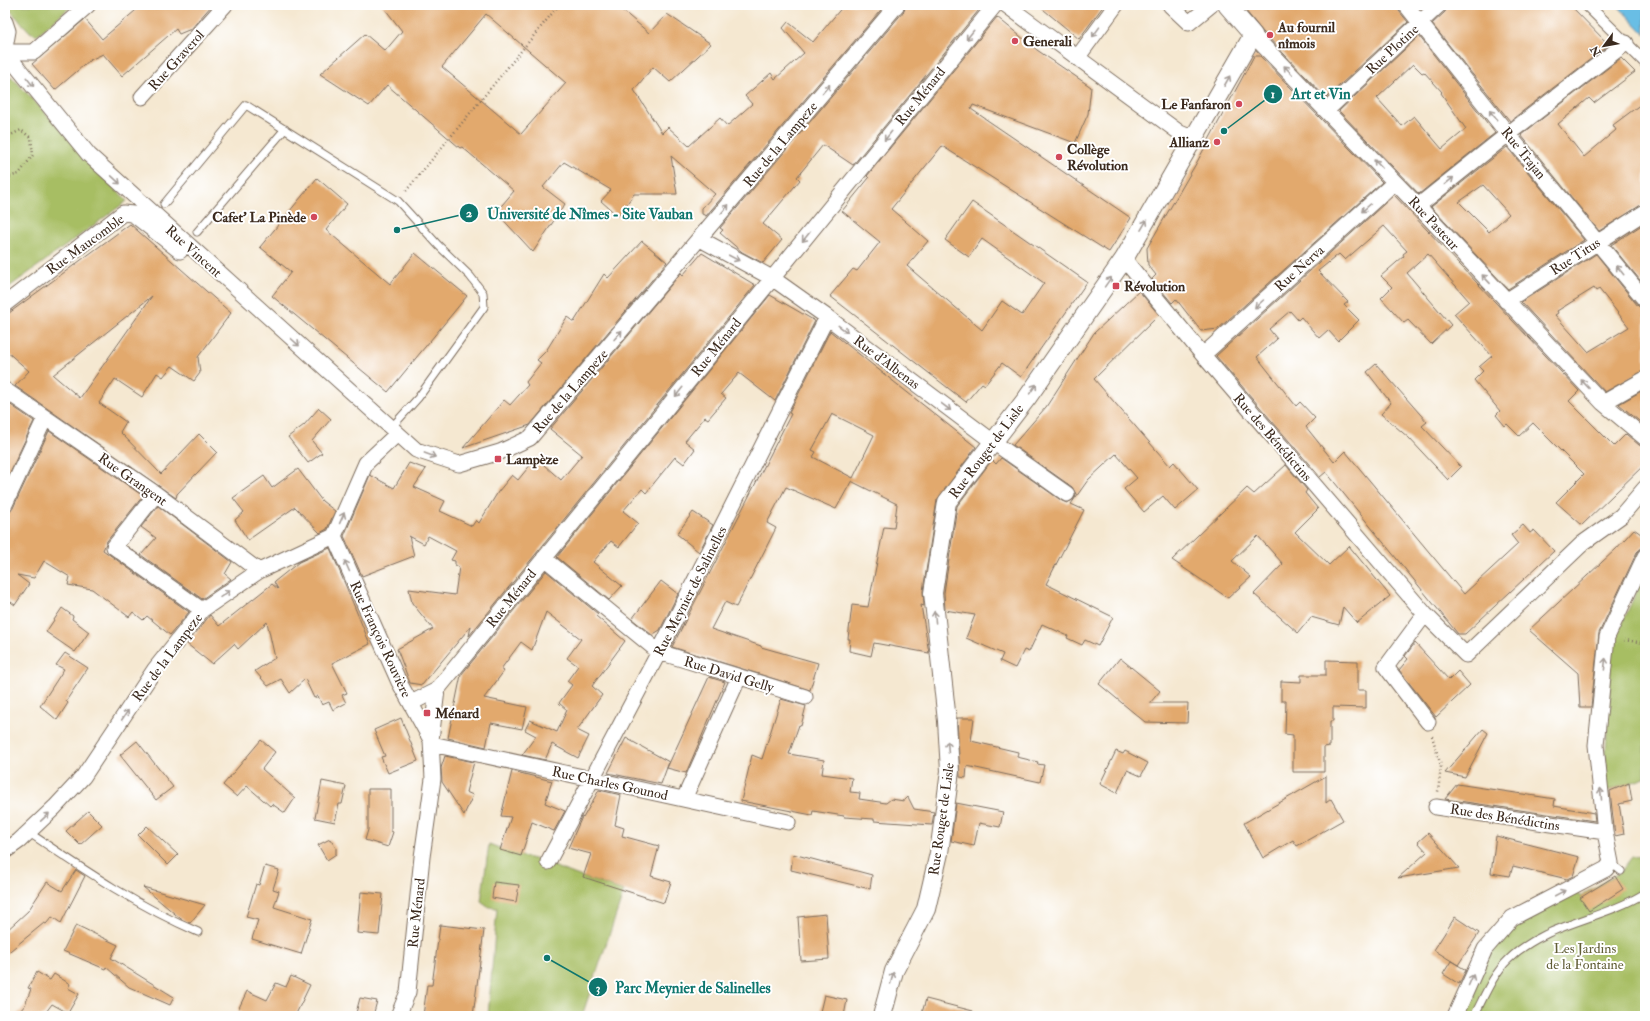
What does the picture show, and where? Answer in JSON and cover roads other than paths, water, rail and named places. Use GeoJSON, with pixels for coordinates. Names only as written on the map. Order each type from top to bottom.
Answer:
{"type":"FeatureCollection","features":[{"type":"Feature","properties":{"kind":"street"},"geometry":{"type":"LineString","coordinates":[[5,52],[34,52],[88,5]]}},
{"type":"Feature","properties":{"kind":"street","name":"Rue Graverol"},"geometry":{"type":"LineString","coordinates":[[142,97],[225,5]]}},
{"type":"Feature","properties":{"kind":"street","name":"Rue de la Lampeze"},"geometry":{"type":"LineString","coordinates":[[394,431],[416,450],[459,464],[500,452],[530,438],[897,5]]}},
{"type":"Feature","properties":{"kind":"street","name":"Rue Ménard"},"geometry":{"type":"LineString","coordinates":[[411,703],[437,690],[995,5]]}},
{"type":"Feature","properties":{"kind":"street"},"geometry":{"type":"LineString","coordinates":[[1006,5],[1180,133],[1194,139]]}},
{"type":"Feature","properties":{"kind":"street"},"geometry":{"type":"LineString","coordinates":[[1077,58],[1116,5]]}},
{"type":"Feature","properties":{"kind":"street"},"geometry":{"type":"LineString","coordinates":[[1170,5],[1189,24],[1211,5]]}},
{"type":"Feature","properties":{"kind":"street","name":"Rue Pasteur"},"geometry":{"type":"LineString","coordinates":[[1227,5],[1253,35],[1327,110],[1603,403],[1645,438]]}},
{"type":"Feature","properties":{"kind":"street","name":"Rue Trajan"},"geometry":{"type":"LineString","coordinates":[[1406,5],[1508,134],[1645,300]]}},
{"type":"Feature","properties":{"kind":"street","name":"Rue Plotine"},"geometry":{"type":"LineString","coordinates":[[1327,110],[1439,5]]}},
{"type":"Feature","properties":{"kind":"street"},"geometry":{"type":"LineString","coordinates":[[1586,5],[1645,62]]}},
{"type":"Feature","properties":{"kind":"street"},"geometry":{"type":"LineString","coordinates":[[5,22],[8,31],[5,48]]}},
{"type":"Feature","properties":{"kind":"street","name":"Rue Rouget de Lisle"},"geometry":{"type":"LineString","coordinates":[[882,1016],[894,972],[926,909],[939,853],[950,771],[947,721],[933,593],[948,502],[992,442],[1027,398],[1124,259],[1253,35]]}},
{"type":"Feature","properties":{"kind":"street"},"geometry":{"type":"LineString","coordinates":[[1418,206],[1626,43]]}},
{"type":"Feature","properties":{"kind":"street","name":"Rue Vincent"},"geometry":{"type":"LineString","coordinates":[[5,52],[89,155],[394,431]]}},
{"type":"Feature","properties":{"kind":"street","name":"Rue Nerva"},"geometry":{"type":"LineString","coordinates":[[1203,355],[1395,182]]}},
{"type":"Feature","properties":{"kind":"street","name":"Rue Maucomble"},"geometry":{"type":"LineString","coordinates":[[5,304],[124,212],[133,214],[279,328]]}},
{"type":"Feature","properties":{"kind":"street","name":"Rue Titus"},"geometry":{"type":"LineString","coordinates":[[1506,301],[1645,212]]}},
{"type":"Feature","properties":{"kind":"street","name":"Rue d'Albenas"},"geometry":{"type":"LineString","coordinates":[[700,239],[772,278],[827,317],[992,442],[1067,494]]}},
{"type":"Feature","properties":{"kind":"street","name":"Rue des Bénédictins"},"geometry":{"type":"LineString","coordinates":[[1124,259],[1203,355],[1425,614],[1466,655],[1583,544],[1620,516],[1645,488]]}},
{"type":"Feature","properties":{"kind":"street","name":"Rue Meynier de Salinelles"},"geometry":{"type":"LineString","coordinates":[[548,862],[593,780],[659,652],[827,317]]}},
{"type":"Feature","properties":{"kind":"street"},"geometry":{"type":"LineString","coordinates":[[1603,403],[1645,378]]}},
{"type":"Feature","properties":{"kind":"street","name":"Rue Grangent"},"geometry":{"type":"LineString","coordinates":[[5,390],[156,494],[259,571]]}},
{"type":"Feature","properties":{"kind":"street"},"geometry":{"type":"LineString","coordinates":[[5,504],[45,418]]}},
{"type":"Feature","properties":{"kind":"street"},"geometry":{"type":"LineString","coordinates":[[334,536],[366,463],[394,431]]}},
{"type":"Feature","properties":{"kind":"street"},"geometry":{"type":"LineString","coordinates":[[156,494],[114,547],[202,610]]}},
{"type":"Feature","properties":{"kind":"street","name":"Rue de la Lampeze"},"geometry":{"type":"LineString","coordinates":[[5,851],[55,807],[83,777],[155,669],[202,610],[259,571],[334,536]]}},
{"type":"Feature","properties":{"kind":"street","name":"Rue François Rouvière"},"geometry":{"type":"LineString","coordinates":[[334,536],[399,682],[432,742]]}},
{"type":"Feature","properties":{"kind":"street"},"geometry":{"type":"LineString","coordinates":[[1455,1016],[1485,949],[1512,918],[1606,869],[1616,867],[1605,832],[1596,745],[1607,637],[1645,556]]}},
{"type":"Feature","properties":{"kind":"street","name":"Rue David Gelly"},"geometry":{"type":"LineString","coordinates":[[544,558],[659,652],[805,697]]}},
{"type":"Feature","properties":{"kind":"street"},"geometry":{"type":"LineString","coordinates":[[1425,614],[1386,667],[1428,722]]}},
{"type":"Feature","properties":{"kind":"street"},"geometry":{"type":"LineString","coordinates":[[684,799],[739,677]]}},
{"type":"Feature","properties":{"kind":"street","name":"Rue Ménard"},"geometry":{"type":"LineString","coordinates":[[398,1016],[408,992],[422,857],[433,779],[432,742],[437,690]]}},
{"type":"Feature","properties":{"kind":"street","name":"Rue Charles Gounod"},"geometry":{"type":"LineString","coordinates":[[432,742],[593,780],[788,822]]}},
{"type":"Feature","properties":{"kind":"street","name":"Rue des Bénédictins"},"geometry":{"type":"LineString","coordinates":[[1436,806],[1605,832]]}},
{"type":"Feature","properties":{"kind":"lane"},"geometry":{"type":"LineString","coordinates":[[164,204],[246,105],[398,201],[438,245],[470,276],[483,293],[484,306],[394,431]]}},
{"type":"Feature","properties":{"kind":"lane"},"geometry":{"type":"LineString","coordinates":[[197,232],[285,129]]}},
{"type":"Feature","properties":{"kind":"lane"},"geometry":{"type":"LineString","coordinates":[[28,832],[106,884],[164,918],[198,932]]}},
{"type":"Feature","properties":{"kind":"lane"},"geometry":{"type":"LineString","coordinates":[[1474,1016],[1494,979],[1508,960],[1523,947],[1548,933],[1622,906],[1645,894]]}},
{"type":"Feature","properties":{"kind":"water"},"geometry":{"type":"Polygon","coordinates":[[[1617,5],[1645,5],[1645,34],[1617,5]]]}},
{"type":"Feature","properties":{"kind":"place","name":"Au fournil nîmois"},"geometry":{"type":"Point","coordinates":[1270,35]}},
{"type":"Feature","properties":{"kind":"place","name":"Generali"},"geometry":{"type":"Point","coordinates":[1015,41]}},
{"type":"Feature","properties":{"kind":"place","name":"Le Fanfaron"},"geometry":{"type":"Point","coordinates":[1239,104]}},
{"type":"Feature","properties":{"kind":"place","name":"Art et Vin"},"geometry":{"type":"Point","coordinates":[1224,131]}},
{"type":"Feature","properties":{"kind":"place","name":"Allianz"},"geometry":{"type":"Point","coordinates":[1217,142]}},
{"type":"Feature","properties":{"kind":"place","name":"Collège Révolution"},"geometry":{"type":"Point","coordinates":[1059,157]}},
{"type":"Feature","properties":{"kind":"place","name":"Cafet' La Pinède"},"geometry":{"type":"Point","coordinates":[314,217]}},
{"type":"Feature","properties":{"kind":"place","name":"Université de Nîmes - Site Vauban"},"geometry":{"type":"Point","coordinates":[397,230]}},
{"type":"Feature","properties":{"kind":"place","name":"Révolution"},"geometry":{"type":"Point","coordinates":[1116,286]}},
{"type":"Feature","properties":{"kind":"place","name":"Lampèze"},"geometry":{"type":"Point","coordinates":[498,459]}},
{"type":"Feature","properties":{"kind":"place","name":"Ménard"},"geometry":{"type":"Point","coordinates":[427,713]}},
{"type":"Feature","properties":{"kind":"place","name":"Parc Meynier de Salinelles"},"geometry":{"type":"Point","coordinates":[547,958]}},
{"type":"Feature","properties":{"kind":"park label","name":"Les Jardins de la Fontaine"},"geometry":{"type":"Point","coordinates":[1585,956]}}]}
